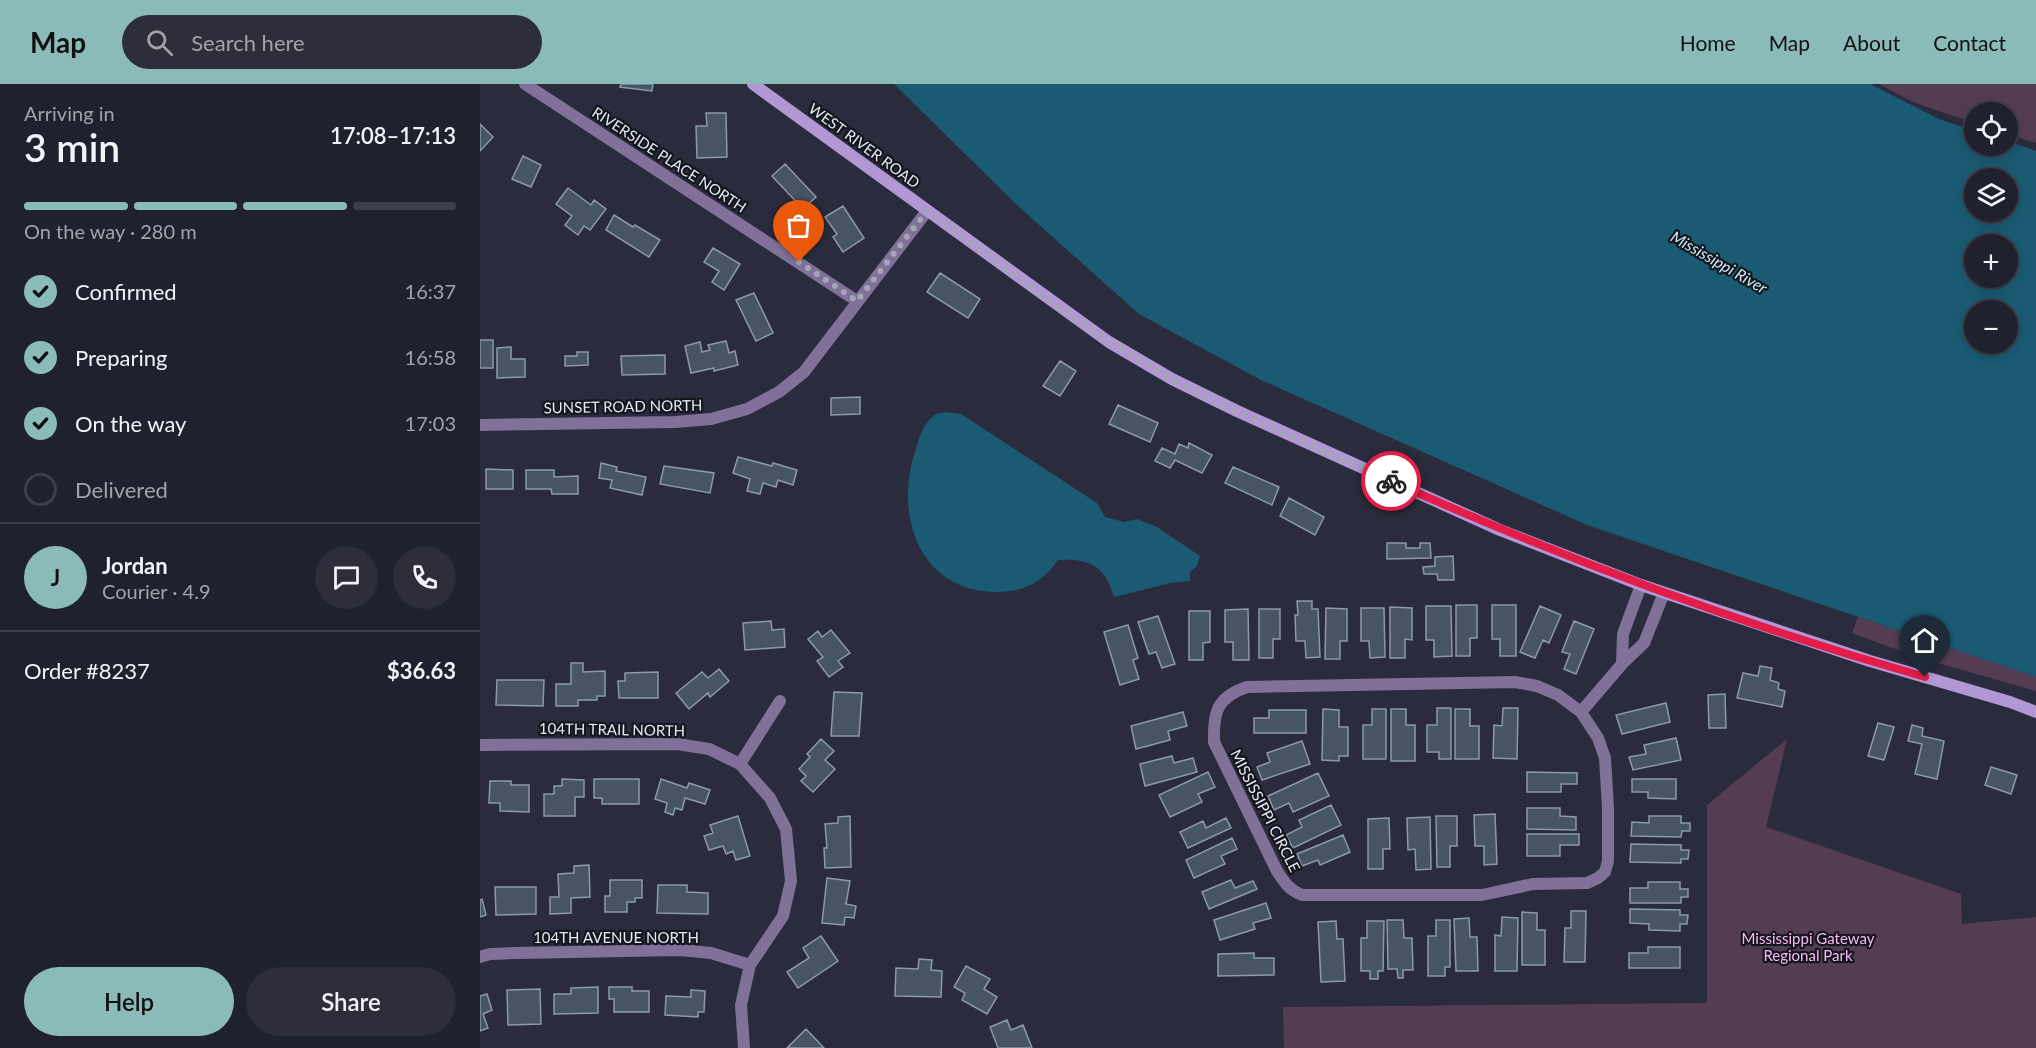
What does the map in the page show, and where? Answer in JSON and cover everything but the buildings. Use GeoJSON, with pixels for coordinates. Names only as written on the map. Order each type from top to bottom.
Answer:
{"type":"FeatureCollection","features":[{"type":"Feature","properties":{"kind":"street","name":"RIVERSIDE PLACE NORTH"},"geometry":{"type":"LineString","coordinates":[[525,84],[857,301]]}},
{"type":"Feature","properties":{"kind":"street","name":"WEST RIVER ROAD"},"geometry":{"type":"LineString","coordinates":[[753,84],[1089,328],[1172,379],[1237,411],[1500,530],[1641,585],[1859,658],[2010,702],[2036,712]]}},
{"type":"Feature","properties":{"kind":"street","name":"SUNSET ROAD NORTH"},"geometry":{"type":"LineString","coordinates":[[480,425],[675,422],[711,419],[747,410],[779,392],[804,372],[927,211]]}},
{"type":"Feature","properties":{"kind":"street"},"geometry":{"type":"LineString","coordinates":[[1622,664],[1623,634],[1641,585]]}},
{"type":"Feature","properties":{"kind":"street"},"geometry":{"type":"LineString","coordinates":[[1581,712],[1622,664],[1644,643],[1664,593]]}},
{"type":"Feature","properties":{"kind":"street","name":"MISSISSIPPI CIRCLE"},"geometry":{"type":"LineString","coordinates":[[1515,682],[1538,686],[1558,695],[1581,712],[1598,738],[1605,758],[1608,861],[1605,872],[1587,883],[1533,884],[1482,895],[1314,896],[1292,891],[1277,871],[1214,742],[1214,720],[1220,704],[1232,692],[1247,687],[1515,682]]}},
{"type":"Feature","properties":{"kind":"street"},"geometry":{"type":"LineString","coordinates":[[744,1048],[741,1005],[750,965],[783,916],[791,881],[786,829],[770,798],[740,764],[780,701]]}},
{"type":"Feature","properties":{"kind":"street","name":"104TH TRAIL NORTH"},"geometry":{"type":"LineString","coordinates":[[480,745],[676,744],[709,749],[740,764]]}},
{"type":"Feature","properties":{"kind":"street","name":"104TH AVENUE NORTH"},"geometry":{"type":"LineString","coordinates":[[480,957],[490,954],[516,953],[680,950],[711,953],[750,965]]}},
{"type":"Feature","properties":{"kind":"green space"},"geometry":{"type":"Polygon","coordinates":[[[1879,84],[2036,84],[2036,143],[2018,137],[2018,102],[1964,102],[1964,120],[1913,102],[1879,84]]]}},
{"type":"Feature","properties":{"kind":"green space"},"geometry":{"type":"Polygon","coordinates":[[[1858,617],[2036,677],[2036,691],[1917,657],[1852,633],[1858,617]]]}},
{"type":"Feature","properties":{"kind":"green space","name":"Mississippi Gateway Regional Park"},"geometry":{"type":"Polygon","coordinates":[[[1787,739],[1766,827],[1961,894],[1962,924],[2036,917],[2036,1048],[1284,1048],[1283,1007],[1707,1003],[1707,805],[1787,739]]]}},
{"type":"Feature","properties":{"kind":"water","name":"Mississippi River"},"geometry":{"type":"Polygon","coordinates":[[[894,84],[1870,84],[1939,119],[1964,128],[1964,156],[2018,156],[2018,145],[2036,151],[2036,677],[1587,525],[1261,380],[1139,314],[1018,206],[894,84]]]}},
{"type":"Feature","properties":{"kind":"water"},"geometry":{"type":"Polygon","coordinates":[[[945,412],[961,414],[1097,503],[1105,517],[1124,522],[1137,519],[1157,527],[1200,556],[1197,566],[1190,572],[1190,581],[1170,583],[1114,597],[1106,578],[1095,566],[1069,560],[1058,560],[1039,580],[1024,588],[1007,592],[970,589],[948,579],[931,564],[919,545],[911,523],[908,499],[910,474],[922,432],[932,417],[945,412]]]}},
{"type":"Feature","properties":{"kind":"way so far"},"geometry":{"type":"LineString","coordinates":[[799,262],[857,301],[927,211],[1109,342],[1149,366],[1237,411],[1391,481]]}},
{"type":"Feature","properties":{"kind":"route"},"geometry":{"type":"LineString","coordinates":[[1391,481],[1500,530],[1641,585],[1786,634],[1925,677]]}}]}
